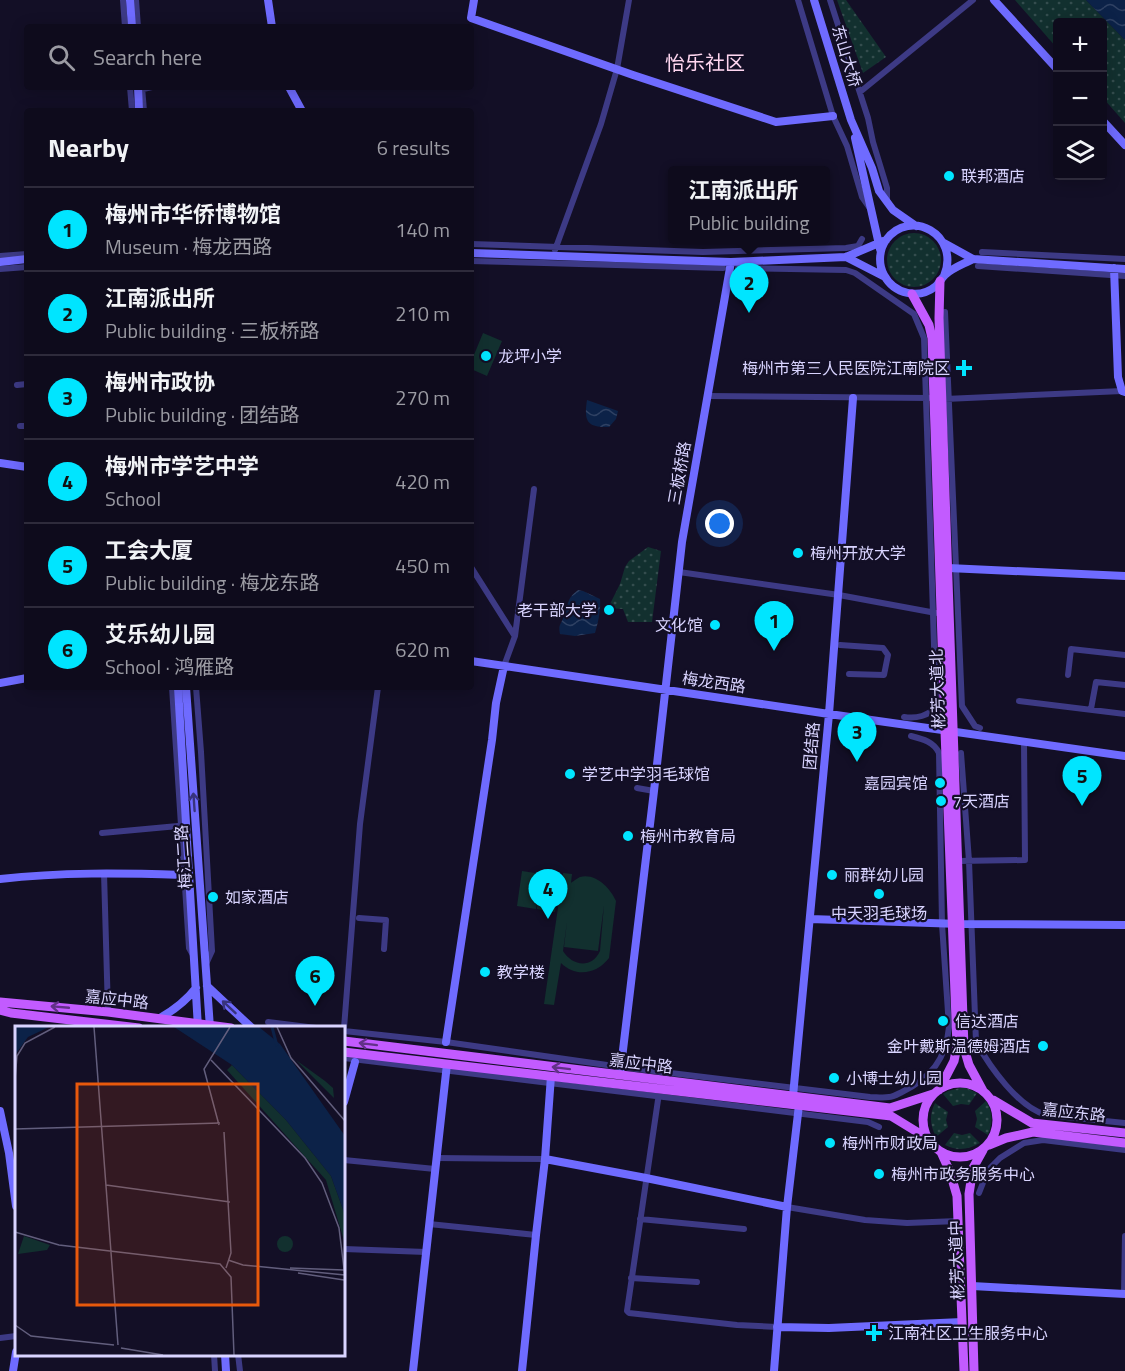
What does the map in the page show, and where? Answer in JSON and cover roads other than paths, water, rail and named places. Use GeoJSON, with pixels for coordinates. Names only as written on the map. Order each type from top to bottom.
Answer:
{"type":"FeatureCollection","features":[{"type":"Feature","properties":{"kind":"main road","name":"彬芳大道北"},"geometry":{"type":"LineString","coordinates":[[942,279],[939,318],[937,614],[949,731],[958,861],[956,924],[964,1048],[969,1065],[983,1091]]}},
{"type":"Feature","properties":{"kind":"main road","name":"彬芳大道北"},"geometry":{"type":"LineString","coordinates":[[912,294],[929,325],[932,338],[952,568],[949,731],[956,924],[957,1046],[954,1061],[936,1092]]}},
{"type":"Feature","properties":{"kind":"main road","name":"嘉应中路"},"geometry":{"type":"LineString","coordinates":[[1,1005],[108,1012],[210,1026]]}},
{"type":"Feature","properties":{"kind":"main road","name":"嘉应中路"},"geometry":{"type":"LineString","coordinates":[[1,1005],[11,1013],[122,1026]]}},
{"type":"Feature","properties":{"kind":"main road","name":"嘉应中路"},"geometry":{"type":"LineString","coordinates":[[345,1041],[794,1092],[890,1108],[936,1092]]}},
{"type":"Feature","properties":{"kind":"main road","name":"嘉应中路"},"geometry":{"type":"LineString","coordinates":[[345,1052],[551,1080],[891,1116],[927,1138]]}},
{"type":"Feature","properties":{"kind":"main road"},"geometry":{"type":"LineString","coordinates":[[964,1083],[983,1091],[991,1098],[996,1110],[998,1125],[986,1148],[976,1154],[962,1157],[954,1157],[941,1152],[927,1138],[923,1118],[926,1106],[936,1092],[951,1084],[964,1083]]}},
{"type":"Feature","properties":{"kind":"main road","name":"嘉应东路"},"geometry":{"type":"LineString","coordinates":[[991,1098],[1032,1123],[1125,1133]]}},
{"type":"Feature","properties":{"kind":"main road","name":"嘉应东路"},"geometry":{"type":"LineString","coordinates":[[986,1148],[1013,1136],[1033,1132],[1125,1143]]}},
{"type":"Feature","properties":{"kind":"main road","name":"彬芳大道中"},"geometry":{"type":"LineString","coordinates":[[974,1371],[969,1194],[973,1168],[986,1148]]}},
{"type":"Feature","properties":{"kind":"main road","name":"彬芳大道中"},"geometry":{"type":"LineString","coordinates":[[941,1152],[957,1196],[963,1371]]}},
{"type":"Feature","properties":{"kind":"street"},"geometry":{"type":"LineString","coordinates":[[123,0],[125,24]]}},
{"type":"Feature","properties":{"kind":"street"},"geometry":{"type":"LineString","coordinates":[[130,0],[132,24]]}},
{"type":"Feature","properties":{"kind":"street"},"geometry":{"type":"LineString","coordinates":[[136,0],[138,24]]}},
{"type":"Feature","properties":{"kind":"street"},"geometry":{"type":"LineString","coordinates":[[268,0],[272,24]]}},
{"type":"Feature","properties":{"kind":"street"},"geometry":{"type":"LineString","coordinates":[[474,0],[471,18],[776,122],[833,116]]}},
{"type":"Feature","properties":{"kind":"street"},"geometry":{"type":"LineString","coordinates":[[552,256],[600,124],[617,69],[629,0]]}},
{"type":"Feature","properties":{"kind":"street"},"geometry":{"type":"LineString","coordinates":[[798,0],[833,116],[847,146],[862,197],[871,210]]}},
{"type":"Feature","properties":{"kind":"street","name":"东山大桥"},"geometry":{"type":"LineString","coordinates":[[814,0],[851,120]]}},
{"type":"Feature","properties":{"kind":"street"},"geometry":{"type":"LineString","coordinates":[[830,0],[868,118],[887,188],[887,202]]}},
{"type":"Feature","properties":{"kind":"street"},"geometry":{"type":"LineString","coordinates":[[860,92],[973,0]]}},
{"type":"Feature","properties":{"kind":"street"},"geometry":{"type":"LineString","coordinates":[[994,0],[1053,65]]}},
{"type":"Feature","properties":{"kind":"street"},"geometry":{"type":"LineString","coordinates":[[133,108],[137,90]]}},
{"type":"Feature","properties":{"kind":"street"},"geometry":{"type":"LineString","coordinates":[[138,90],[139,108]]}},
{"type":"Feature","properties":{"kind":"street"},"geometry":{"type":"LineString","coordinates":[[139,90],[143,108]]}},
{"type":"Feature","properties":{"kind":"street"},"geometry":{"type":"LineString","coordinates":[[291,90],[300,108]]}},
{"type":"Feature","properties":{"kind":"street"},"geometry":{"type":"LineString","coordinates":[[851,120],[872,168],[879,191],[893,210],[916,226]]}},
{"type":"Feature","properties":{"kind":"street"},"geometry":{"type":"LineString","coordinates":[[851,120],[871,210],[882,245],[880,265],[885,277],[893,287],[912,294],[924,292],[936,286],[947,269],[948,256],[944,243]]}},
{"type":"Feature","properties":{"kind":"street"},"geometry":{"type":"LineString","coordinates":[[1107,125],[1125,145]]}},
{"type":"Feature","properties":{"kind":"street"},"geometry":{"type":"LineString","coordinates":[[735,265],[846,258],[882,245],[902,228],[916,226],[935,233],[944,243],[975,262],[1114,272],[1125,276]]}},
{"type":"Feature","properties":{"kind":"street"},"geometry":{"type":"LineString","coordinates":[[474,244],[704,252],[846,248],[858,246],[862,239]]}},
{"type":"Feature","properties":{"kind":"street"},"geometry":{"type":"LineString","coordinates":[[982,252],[1125,259]]}},
{"type":"Feature","properties":{"kind":"street"},"geometry":{"type":"LineString","coordinates":[[0,256],[24,254]]}},
{"type":"Feature","properties":{"kind":"street"},"geometry":{"type":"LineString","coordinates":[[474,254],[846,270],[855,273],[914,314],[924,338],[938,399]]}},
{"type":"Feature","properties":{"kind":"street"},"geometry":{"type":"LineString","coordinates":[[846,258],[885,277]]}},
{"type":"Feature","properties":{"kind":"street"},"geometry":{"type":"LineString","coordinates":[[0,262],[24,259]]}},
{"type":"Feature","properties":{"kind":"street"},"geometry":{"type":"LineString","coordinates":[[474,261],[723,268]]}},
{"type":"Feature","properties":{"kind":"street"},"geometry":{"type":"LineString","coordinates":[[942,279],[975,262]]}},
{"type":"Feature","properties":{"kind":"street","name":"三板桥路"},"geometry":{"type":"LineString","coordinates":[[620,1071],[682,542],[708,396],[735,265]]}},
{"type":"Feature","properties":{"kind":"street"},"geometry":{"type":"LineString","coordinates":[[0,270],[24,267]]}},
{"type":"Feature","properties":{"kind":"street"},"geometry":{"type":"LineString","coordinates":[[1114,272],[1125,268]]}},
{"type":"Feature","properties":{"kind":"street"},"geometry":{"type":"LineString","coordinates":[[708,396],[938,399],[1124,390],[1118,377],[1114,272]]}},
{"type":"Feature","properties":{"kind":"street"},"geometry":{"type":"LineString","coordinates":[[938,399],[945,312]]}},
{"type":"Feature","properties":{"kind":"street"},"geometry":{"type":"LineString","coordinates":[[17,385],[24,384]]}},
{"type":"Feature","properties":{"kind":"street","name":"团结路"},"geometry":{"type":"LineString","coordinates":[[794,1092],[829,714],[854,398]]}},
{"type":"Feature","properties":{"kind":"street"},"geometry":{"type":"LineString","coordinates":[[0,463],[24,467]]}},
{"type":"Feature","properties":{"kind":"street"},"geometry":{"type":"LineString","coordinates":[[446,1042],[496,703],[504,666],[515,636],[534,489]]}},
{"type":"Feature","properties":{"kind":"street"},"geometry":{"type":"LineString","coordinates":[[980,728],[975,726],[962,706],[952,568],[1125,576]]}},
{"type":"Feature","properties":{"kind":"street"},"geometry":{"type":"LineString","coordinates":[[474,572],[515,636]]}},
{"type":"Feature","properties":{"kind":"street"},"geometry":{"type":"LineString","coordinates":[[679,572],[839,595],[937,614],[936,706],[933,712],[919,717],[904,717]]}},
{"type":"Feature","properties":{"kind":"street"},"geometry":{"type":"LineString","coordinates":[[840,645],[883,648],[888,656],[884,675],[849,674]]}},
{"type":"Feature","properties":{"kind":"street"},"geometry":{"type":"LineString","coordinates":[[1068,675],[1071,649],[1125,656]]}},
{"type":"Feature","properties":{"kind":"street","name":"梅龙西路"},"geometry":{"type":"LineString","coordinates":[[474,661],[1125,756]]}},
{"type":"Feature","properties":{"kind":"street"},"geometry":{"type":"LineString","coordinates":[[0,683],[24,679]]}},
{"type":"Feature","properties":{"kind":"street"},"geometry":{"type":"LineString","coordinates":[[1091,709],[1096,682],[1125,685]]}},
{"type":"Feature","properties":{"kind":"street"},"geometry":{"type":"LineString","coordinates":[[0,879],[104,873],[186,877],[172,690]]}},
{"type":"Feature","properties":{"kind":"street","name":"梅江二路"},"geometry":{"type":"LineString","coordinates":[[178,690],[186,877],[198,1025]]}},
{"type":"Feature","properties":{"kind":"street","name":"梅江二路"},"geometry":{"type":"LineString","coordinates":[[186,690],[210,1026]]}},
{"type":"Feature","properties":{"kind":"street"},"geometry":{"type":"LineString","coordinates":[[196,690],[212,951],[206,964]]}},
{"type":"Feature","properties":{"kind":"street"},"geometry":{"type":"LineString","coordinates":[[344,1026],[360,824],[378,690]]}},
{"type":"Feature","properties":{"kind":"street"},"geometry":{"type":"LineString","coordinates":[[1020,701],[1125,714]]}},
{"type":"Feature","properties":{"kind":"street"},"geometry":{"type":"LineString","coordinates":[[794,1092],[890,1097],[916,1085],[930,1073],[941,1059],[948,1043],[949,1027],[942,924],[939,753],[936,746],[911,736]]}},
{"type":"Feature","properties":{"kind":"street"},"geometry":{"type":"LineString","coordinates":[[958,861],[1025,860],[1024,742]]}},
{"type":"Feature","properties":{"kind":"street"},"geometry":{"type":"LineString","coordinates":[[961,753],[969,861],[976,1042],[985,1059],[1014,1092],[1036,1112],[1125,1123]]}},
{"type":"Feature","properties":{"kind":"street"},"geometry":{"type":"LineString","coordinates":[[637,788],[654,791]]}},
{"type":"Feature","properties":{"kind":"street"},"geometry":{"type":"LineString","coordinates":[[102,833],[178,826]]}},
{"type":"Feature","properties":{"kind":"street"},"geometry":{"type":"LineString","coordinates":[[104,873],[108,1012]]}},
{"type":"Feature","properties":{"kind":"street"},"geometry":{"type":"LineString","coordinates":[[359,918],[386,920],[384,948]]}},
{"type":"Feature","properties":{"kind":"street"},"geometry":{"type":"LineString","coordinates":[[810,919],[942,924],[1125,925]]}},
{"type":"Feature","properties":{"kind":"street"},"geometry":{"type":"LineString","coordinates":[[207,986],[250,1026]]}},
{"type":"Feature","properties":{"kind":"street"},"geometry":{"type":"LineString","coordinates":[[159,1018],[187,1000],[196,988]]}},
{"type":"Feature","properties":{"kind":"street"},"geometry":{"type":"LineString","coordinates":[[268,1022],[300,1026]]}},
{"type":"Feature","properties":{"kind":"street"},"geometry":{"type":"LineString","coordinates":[[345,1029],[446,1042],[620,1071]]}},
{"type":"Feature","properties":{"kind":"street"},"geometry":{"type":"LineString","coordinates":[[345,1059],[446,1067],[413,1371]]}},
{"type":"Feature","properties":{"kind":"street"},"geometry":{"type":"LineString","coordinates":[[345,1098],[355,1062]]}},
{"type":"Feature","properties":{"kind":"street"},"geometry":{"type":"LineString","coordinates":[[522,1371],[545,1159],[551,1080],[868,1122],[879,1126]]}},
{"type":"Feature","properties":{"kind":"street"},"geometry":{"type":"LineString","coordinates":[[658,1100],[631,1278],[627,1311],[629,1313],[777,1327],[829,1328],[962,1322]]}},
{"type":"Feature","properties":{"kind":"street"},"geometry":{"type":"LineString","coordinates":[[774,1371],[787,1208],[799,1105]]}},
{"type":"Feature","properties":{"kind":"street"},"geometry":{"type":"LineString","coordinates":[[0,1111],[15,1198]]}},
{"type":"Feature","properties":{"kind":"street"},"geometry":{"type":"LineString","coordinates":[[979,1193],[988,1170],[1000,1158],[1024,1143],[1043,1140],[1125,1150]]}},
{"type":"Feature","properties":{"kind":"street"},"geometry":{"type":"LineString","coordinates":[[436,1158],[545,1159],[787,1208],[865,1220],[958,1221]]}},
{"type":"Feature","properties":{"kind":"street"},"geometry":{"type":"LineString","coordinates":[[345,1160],[435,1169]]}},
{"type":"Feature","properties":{"kind":"street"},"geometry":{"type":"LineString","coordinates":[[640,1219],[744,1229]]}},
{"type":"Feature","properties":{"kind":"street"},"geometry":{"type":"LineString","coordinates":[[429,1224],[536,1235]]}},
{"type":"Feature","properties":{"kind":"street"},"geometry":{"type":"LineString","coordinates":[[972,1286],[1125,1294],[1125,1236]]}},
{"type":"Feature","properties":{"kind":"street"},"geometry":{"type":"LineString","coordinates":[[345,1249],[426,1252]]}},
{"type":"Feature","properties":{"kind":"street"},"geometry":{"type":"LineString","coordinates":[[631,1278],[697,1282]]}},
{"type":"Feature","properties":{"kind":"street"},"geometry":{"type":"LineString","coordinates":[[0,1338],[15,1336]]}},
{"type":"Feature","properties":{"kind":"street"},"geometry":{"type":"LineString","coordinates":[[13,1371],[15,1356]]}},
{"type":"Feature","properties":{"kind":"street"},"geometry":{"type":"LineString","coordinates":[[214,1356],[215,1371]]}},
{"type":"Feature","properties":{"kind":"street"},"geometry":{"type":"LineString","coordinates":[[225,1356],[226,1371]]}},
{"type":"Feature","properties":{"kind":"street"},"geometry":{"type":"LineString","coordinates":[[238,1356],[240,1371]]}},
{"type":"Feature","properties":{"kind":"water"},"geometry":{"type":"Polygon","coordinates":[[[1086,0],[1125,0],[1125,40],[1107,22],[1107,18],[1104,18],[1086,0]]]}},
{"type":"Feature","properties":{"kind":"water"},"geometry":{"type":"Polygon","coordinates":[[[587,400],[618,411],[616,419],[609,427],[595,426],[588,421],[587,400]]]}},
{"type":"Feature","properties":{"kind":"water"},"geometry":{"type":"Polygon","coordinates":[[[578,590],[600,599],[595,633],[575,636],[560,634],[560,626],[568,602],[578,590]]]}},
{"type":"Feature","properties":{"kind":"place","name":"联邦酒店"},"geometry":{"type":"Point","coordinates":[949,176]}},
{"type":"Feature","properties":{"kind":"place","name":"江南派出所"},"geometry":{"type":"Point","coordinates":[749,313]}},
{"type":"Feature","properties":{"kind":"place","name":"龙坪小学"},"geometry":{"type":"Point","coordinates":[486,356]}},
{"type":"Feature","properties":{"kind":"place","name":"梅州市第三人民医院江南院区"},"geometry":{"type":"Point","coordinates":[964,368]}},
{"type":"Feature","properties":{"kind":"place","name":"梅州开放大学"},"geometry":{"type":"Point","coordinates":[798,553]}},
{"type":"Feature","properties":{"kind":"place","name":"老干部大学"},"geometry":{"type":"Point","coordinates":[609,610]}},
{"type":"Feature","properties":{"kind":"place","name":"文化馆"},"geometry":{"type":"Point","coordinates":[715,625]}},
{"type":"Feature","properties":{"kind":"place","name":"梅州市华侨博物馆"},"geometry":{"type":"Point","coordinates":[774,651]}},
{"type":"Feature","properties":{"kind":"place","name":"梅州市政协"},"geometry":{"type":"Point","coordinates":[857,762]}},
{"type":"Feature","properties":{"kind":"place","name":"学艺中学羽毛球馆"},"geometry":{"type":"Point","coordinates":[570,774]}},
{"type":"Feature","properties":{"kind":"place","name":"嘉园宾馆"},"geometry":{"type":"Point","coordinates":[940,783]}},
{"type":"Feature","properties":{"kind":"place","name":"7天酒店"},"geometry":{"type":"Point","coordinates":[941,801]}},
{"type":"Feature","properties":{"kind":"place","name":"工会大厦"},"geometry":{"type":"Point","coordinates":[1082,806]}},
{"type":"Feature","properties":{"kind":"place","name":"梅州市教育局"},"geometry":{"type":"Point","coordinates":[628,836]}},
{"type":"Feature","properties":{"kind":"place","name":"丽群幼儿园"},"geometry":{"type":"Point","coordinates":[832,875]}},
{"type":"Feature","properties":{"kind":"place","name":"中天羽毛球场"},"geometry":{"type":"Point","coordinates":[879,894]}},
{"type":"Feature","properties":{"kind":"place","name":"如家酒店"},"geometry":{"type":"Point","coordinates":[213,897]}},
{"type":"Feature","properties":{"kind":"place","name":"梅州市学艺中学"},"geometry":{"type":"Point","coordinates":[548,919]}},
{"type":"Feature","properties":{"kind":"place","name":"教学楼"},"geometry":{"type":"Point","coordinates":[485,972]}},
{"type":"Feature","properties":{"kind":"place","name":"艾乐幼儿园"},"geometry":{"type":"Point","coordinates":[315,1006]}},
{"type":"Feature","properties":{"kind":"place","name":"信达酒店"},"geometry":{"type":"Point","coordinates":[943,1021]}},
{"type":"Feature","properties":{"kind":"place","name":"金叶戴斯温德姆酒店"},"geometry":{"type":"Point","coordinates":[1043,1046]}},
{"type":"Feature","properties":{"kind":"place","name":"小博士幼儿园"},"geometry":{"type":"Point","coordinates":[834,1078]}},
{"type":"Feature","properties":{"kind":"place","name":"梅州市财政局"},"geometry":{"type":"Point","coordinates":[830,1143]}},
{"type":"Feature","properties":{"kind":"place","name":"梅州市政务服务中心"},"geometry":{"type":"Point","coordinates":[879,1174]}},
{"type":"Feature","properties":{"kind":"place","name":"江南社区卫生服务中心"},"geometry":{"type":"Point","coordinates":[874,1333]}},
{"type":"Feature","properties":{"kind":"district","name":"怡乐社区"},"geometry":{"type":"Point","coordinates":[705,63]}}]}
